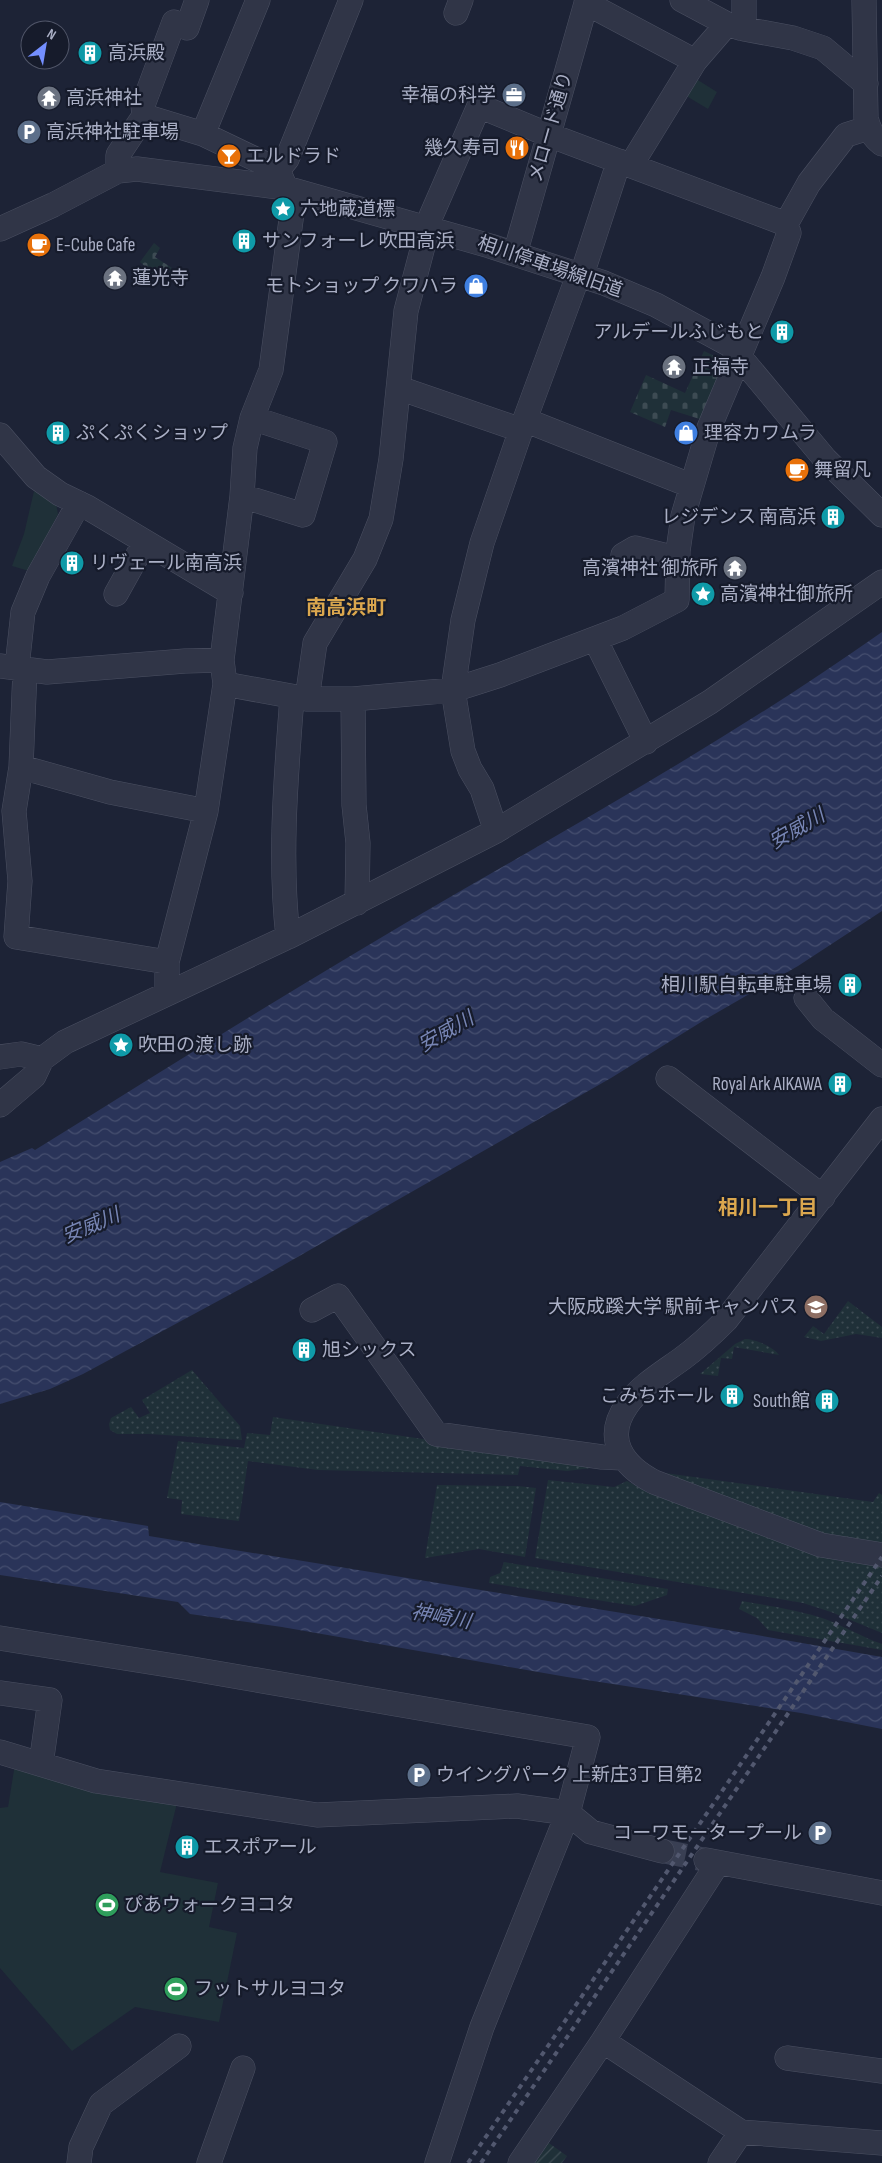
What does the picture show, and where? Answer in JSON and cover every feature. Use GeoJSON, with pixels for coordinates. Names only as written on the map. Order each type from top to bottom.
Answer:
{"type":"FeatureCollection","features":[{"type":"Feature","properties":{"kind":"street"},"geometry":{"type":"LineString","coordinates":[[118,171],[118,154],[144,116],[143,105],[174,22],[187,28],[197,0]]}},
{"type":"Feature","properties":{"kind":"street"},"geometry":{"type":"LineString","coordinates":[[203,134],[258,0]]}},
{"type":"Feature","properties":{"kind":"street"},"geometry":{"type":"LineString","coordinates":[[168,994],[167,962],[206,812],[225,684],[222,660],[242,496],[245,448],[252,418],[270,370],[293,205],[282,179],[287,159],[351,0]]}},
{"type":"Feature","properties":{"kind":"street"},"geometry":{"type":"LineString","coordinates":[[682,0],[736,27],[793,38],[823,48],[866,84]]}},
{"type":"Feature","properties":{"kind":"street"},"geometry":{"type":"LineString","coordinates":[[496,831],[482,788],[470,769],[463,751],[453,690],[462,620],[482,543],[578,276],[586,264],[625,163],[694,61],[736,27],[744,0]]}},
{"type":"Feature","properties":{"kind":"street"},"geometry":{"type":"LineString","coordinates":[[225,684],[299,698],[353,698],[453,690],[500,675],[623,628],[677,600],[683,516],[709,428],[773,277],[789,233],[786,224],[809,183],[846,135],[875,136],[866,84],[864,0]]}},
{"type":"Feature","properties":{"kind":"street"},"geometry":{"type":"LineString","coordinates":[[586,1],[694,61]]}},
{"type":"Feature","properties":{"kind":"street","name":"メロード通り"},"geometry":{"type":"LineString","coordinates":[[515,254],[586,1]]}},
{"type":"Feature","properties":{"kind":"street"},"geometry":{"type":"LineString","coordinates":[[288,937],[283,893],[284,806],[299,698],[315,643],[365,559],[381,519],[392,459],[406,311],[426,242],[428,228],[479,106],[549,135],[786,224]]}},
{"type":"Feature","properties":{"kind":"street"},"geometry":{"type":"LineString","coordinates":[[144,116],[203,134],[282,179]]}},
{"type":"Feature","properties":{"kind":"street","name":"相川停車場線旧道"},"geometry":{"type":"LineString","coordinates":[[0,229],[118,171],[137,169],[282,179],[428,228],[515,254],[604,283],[656,305],[730,345],[825,459],[882,515]]}},
{"type":"Feature","properties":{"kind":"street"},"geometry":{"type":"LineString","coordinates":[[399,388],[523,425],[692,486]]}},
{"type":"Feature","properties":{"kind":"street"},"geometry":{"type":"LineString","coordinates":[[242,496],[303,514],[325,442],[252,418]]}},
{"type":"Feature","properties":{"kind":"street"},"geometry":{"type":"LineString","coordinates":[[0,435],[36,477],[60,494],[79,503],[231,593]]}},
{"type":"Feature","properties":{"kind":"street"},"geometry":{"type":"LineString","coordinates":[[79,503],[38,576],[23,612],[14,668],[21,767],[14,811],[20,881],[16,937],[167,962]]}},
{"type":"Feature","properties":{"kind":"street"},"geometry":{"type":"LineString","coordinates":[[116,594],[145,542]]}},
{"type":"Feature","properties":{"kind":"street"},"geometry":{"type":"LineString","coordinates":[[623,555],[635,548],[668,556],[678,565]]}},
{"type":"Feature","properties":{"kind":"street"},"geometry":{"type":"LineString","coordinates":[[0,1105],[34,1076],[42,1059],[65,1042],[288,937],[496,831],[710,702],[882,582]]}},
{"type":"Feature","properties":{"kind":"street"},"geometry":{"type":"LineString","coordinates":[[595,639],[646,742]]}},
{"type":"Feature","properties":{"kind":"street"},"geometry":{"type":"LineString","coordinates":[[14,668],[47,672],[185,661],[222,660]]}},
{"type":"Feature","properties":{"kind":"street"},"geometry":{"type":"LineString","coordinates":[[353,698],[354,805],[358,843],[357,903]]}},
{"type":"Feature","properties":{"kind":"street"},"geometry":{"type":"LineString","coordinates":[[21,767],[110,792],[206,812]]}},
{"type":"Feature","properties":{"kind":"street"},"geometry":{"type":"LineString","coordinates":[[806,998],[823,1019],[882,1065]]}},
{"type":"Feature","properties":{"kind":"street"},"geometry":{"type":"LineString","coordinates":[[0,1057],[21,1054],[42,1059]]}},
{"type":"Feature","properties":{"kind":"street"},"geometry":{"type":"LineString","coordinates":[[668,1078],[823,1197]]}},
{"type":"Feature","properties":{"kind":"street"},"geometry":{"type":"LineString","coordinates":[[882,1119],[726,1320],[699,1346],[640,1391],[622,1413],[617,1432],[624,1458],[634,1470],[654,1482],[831,1548],[882,1555]]}},
{"type":"Feature","properties":{"kind":"street"},"geometry":{"type":"LineString","coordinates":[[312,1310],[338,1296],[436,1434],[602,1457],[624,1458]]}},
{"type":"Feature","properties":{"kind":"street"},"geometry":{"type":"LineString","coordinates":[[0,1638],[588,1737],[568,1813],[482,2027],[437,2163]]}},
{"type":"Feature","properties":{"kind":"street"},"geometry":{"type":"LineString","coordinates":[[0,1693],[50,1700],[41,1764]]}},
{"type":"Feature","properties":{"kind":"street"},"geometry":{"type":"LineString","coordinates":[[0,1752],[96,1781],[317,1815],[516,1806],[568,1813],[592,1832],[662,1852]]}},
{"type":"Feature","properties":{"kind":"street"},"geometry":{"type":"LineString","coordinates":[[520,2163],[603,2041],[712,1862],[882,1893]]}},
{"type":"Feature","properties":{"kind":"street"},"geometry":{"type":"LineString","coordinates":[[603,2041],[741,2132],[882,2143]]}},
{"type":"Feature","properties":{"kind":"street"},"geometry":{"type":"LineString","coordinates":[[79,2163],[80,2147],[101,2104],[179,2046]]}},
{"type":"Feature","properties":{"kind":"street"},"geometry":{"type":"LineString","coordinates":[[788,2058],[882,2071]]}},
{"type":"Feature","properties":{"kind":"street"},"geometry":{"type":"LineString","coordinates":[[209,2163],[243,2068]]}},
{"type":"Feature","properties":{"kind":"street"},"geometry":{"type":"LineString","coordinates":[[720,2163],[741,2132]]}},
{"type":"Feature","properties":{"kind":"green space"},"geometry":{"type":"Polygon","coordinates":[[[693,77],[717,92],[708,109],[683,94],[693,77]]]}},
{"type":"Feature","properties":{"kind":"green space"},"geometry":{"type":"Polygon","coordinates":[[[154,243],[160,248],[155,257],[172,268],[159,279],[140,262],[154,243]]]}},
{"type":"Feature","properties":{"kind":"green space"},"geometry":{"type":"Polygon","coordinates":[[[704,351],[721,359],[726,370],[706,421],[671,410],[665,427],[630,412],[646,375],[685,393],[704,351]]]}},
{"type":"Feature","properties":{"kind":"green space"},"geometry":{"type":"Polygon","coordinates":[[[34,491],[56,503],[58,514],[29,571],[12,566],[24,534],[34,491]]]}},
{"type":"Feature","properties":{"kind":"green space"},"geometry":{"type":"Polygon","coordinates":[[[848,1301],[882,1327],[882,1338],[856,1334],[821,1341],[804,1337],[813,1326],[824,1334],[848,1301]]]}},
{"type":"Feature","properties":{"kind":"green space"},"geometry":{"type":"Polygon","coordinates":[[[745,1339],[764,1344],[779,1355],[734,1347],[732,1359],[721,1358],[718,1376],[700,1374],[735,1344],[745,1339]]]}},
{"type":"Feature","properties":{"kind":"green space"},"geometry":{"type":"Polygon","coordinates":[[[192,1370],[240,1426],[242,1440],[149,1434],[117,1434],[110,1430],[111,1418],[131,1407],[139,1418],[150,1413],[142,1400],[192,1370]]]}},
{"type":"Feature","properties":{"kind":"green space"},"geometry":{"type":"Polygon","coordinates":[[[273,1417],[608,1466],[567,1471],[520,1466],[518,1475],[318,1470],[248,1461],[239,1521],[181,1514],[182,1500],[167,1498],[178,1441],[244,1448],[247,1433],[270,1435],[273,1417]]]}},
{"type":"Feature","properties":{"kind":"green space"},"geometry":{"type":"Polygon","coordinates":[[[665,1473],[873,1502],[879,1493],[882,1495],[882,1543],[880,1547],[842,1542],[665,1473]]]}},
{"type":"Feature","properties":{"kind":"green space"},"geometry":{"type":"Polygon","coordinates":[[[548,1480],[614,1487],[627,1481],[642,1489],[839,1561],[882,1566],[882,1633],[831,1612],[803,1603],[535,1558],[548,1480]]]}},
{"type":"Feature","properties":{"kind":"green space"},"geometry":{"type":"Polygon","coordinates":[[[437,1485],[536,1488],[525,1557],[479,1549],[425,1558],[437,1485]]]}},
{"type":"Feature","properties":{"kind":"green space"},"geometry":{"type":"Polygon","coordinates":[[[504,1562],[668,1589],[667,1595],[635,1606],[489,1583],[490,1577],[500,1573],[504,1562]]]}},
{"type":"Feature","properties":{"kind":"green space"},"geometry":{"type":"Polygon","coordinates":[[[742,1601],[825,1619],[882,1644],[882,1650],[768,1630],[757,1618],[739,1609],[742,1601]]]}},
{"type":"Feature","properties":{"kind":"green space","name":"ぴあウォークヨコタ"},"geometry":{"type":"Polygon","coordinates":[[[15,1764],[177,1803],[160,1872],[218,1883],[209,1927],[237,1933],[219,2022],[135,2007],[72,2051],[0,1968],[0,1808],[8,1807],[15,1764]]]}},
{"type":"Feature","properties":{"kind":"green space"},"geometry":{"type":"Polygon","coordinates":[[[546,2141],[567,2156],[562,2163],[531,2163],[546,2141]]]}},
{"type":"Feature","properties":{"kind":"water","name":"安威川"},"geometry":{"type":"Polygon","coordinates":[[[882,632],[882,911],[798,966],[706,1019],[611,1078],[259,1279],[83,1374],[50,1389],[0,1404],[0,1162],[32,1148],[35,1150],[351,956],[726,735],[882,632]]]}},
{"type":"Feature","properties":{"kind":"water","name":"神崎川"},"geometry":{"type":"Polygon","coordinates":[[[0,1502],[148,1526],[149,1536],[882,1657],[882,1729],[801,1713],[567,1677],[282,1627],[190,1614],[178,1602],[0,1575],[0,1502]]]}},
{"type":"Feature","properties":{"kind":"tunnel"},"geometry":{"type":"LineString","coordinates":[[662,1851],[706,1860]]}},
{"type":"Feature","properties":{"kind":"railway"},"geometry":{"type":"LineString","coordinates":[[468,2163],[882,1557]]}},
{"type":"Feature","properties":{"kind":"railway"},"geometry":{"type":"LineString","coordinates":[[481,2163],[882,1576]]}},
{"type":"Feature","properties":{"kind":"place","name":"高浜殿"},"geometry":{"type":"Point","coordinates":[90,53]}},
{"type":"Feature","properties":{"kind":"place","name":"幸福の科学"},"geometry":{"type":"Point","coordinates":[514,95]}},
{"type":"Feature","properties":{"kind":"place","name":"高浜神社"},"geometry":{"type":"Point","coordinates":[49,98]}},
{"type":"Feature","properties":{"kind":"place","name":"高浜神社駐車場"},"geometry":{"type":"Point","coordinates":[29,132]}},
{"type":"Feature","properties":{"kind":"place","name":"幾久寿司"},"geometry":{"type":"Point","coordinates":[517,148]}},
{"type":"Feature","properties":{"kind":"place","name":"エルドラド"},"geometry":{"type":"Point","coordinates":[229,156]}},
{"type":"Feature","properties":{"kind":"place","name":"六地蔵道標"},"geometry":{"type":"Point","coordinates":[283,209]}},
{"type":"Feature","properties":{"kind":"place","name":"サンフォーレ 吹田高浜"},"geometry":{"type":"Point","coordinates":[244,241]}},
{"type":"Feature","properties":{"kind":"place","name":"E-Cube Cafe"},"geometry":{"type":"Point","coordinates":[39,245]}},
{"type":"Feature","properties":{"kind":"place","name":"蓮光寺"},"geometry":{"type":"Point","coordinates":[115,278]}},
{"type":"Feature","properties":{"kind":"place","name":"モトショップ クワハラ"},"geometry":{"type":"Point","coordinates":[476,286]}},
{"type":"Feature","properties":{"kind":"place","name":"アルデールふじもと"},"geometry":{"type":"Point","coordinates":[782,332]}},
{"type":"Feature","properties":{"kind":"place","name":"正福寺"},"geometry":{"type":"Point","coordinates":[674,367]}},
{"type":"Feature","properties":{"kind":"place","name":"ぷくぷくショップ"},"geometry":{"type":"Point","coordinates":[58,433]}},
{"type":"Feature","properties":{"kind":"place","name":"理容カワムラ"},"geometry":{"type":"Point","coordinates":[686,433]}},
{"type":"Feature","properties":{"kind":"place","name":"舞留凡"},"geometry":{"type":"Point","coordinates":[797,470]}},
{"type":"Feature","properties":{"kind":"place","name":"レジデンス 南高浜"},"geometry":{"type":"Point","coordinates":[833,517]}},
{"type":"Feature","properties":{"kind":"place","name":"リヴェール南高浜"},"geometry":{"type":"Point","coordinates":[72,563]}},
{"type":"Feature","properties":{"kind":"place","name":"高濱神社 御旅所"},"geometry":{"type":"Point","coordinates":[735,568]}},
{"type":"Feature","properties":{"kind":"place","name":"高濱神社御旅所"},"geometry":{"type":"Point","coordinates":[703,594]}},
{"type":"Feature","properties":{"kind":"place","name":"相川駅自転車駐車場"},"geometry":{"type":"Point","coordinates":[850,985]}},
{"type":"Feature","properties":{"kind":"place","name":"吹田の渡し跡"},"geometry":{"type":"Point","coordinates":[121,1045]}},
{"type":"Feature","properties":{"kind":"place","name":"Royal Ark AIKAWA"},"geometry":{"type":"Point","coordinates":[840,1084]}},
{"type":"Feature","properties":{"kind":"place","name":"大阪成蹊大学 駅前キャンパス"},"geometry":{"type":"Point","coordinates":[816,1307]}},
{"type":"Feature","properties":{"kind":"place","name":"旭シックス"},"geometry":{"type":"Point","coordinates":[304,1350]}},
{"type":"Feature","properties":{"kind":"place","name":"こみちホール"},"geometry":{"type":"Point","coordinates":[732,1396]}},
{"type":"Feature","properties":{"kind":"place","name":"South館"},"geometry":{"type":"Point","coordinates":[827,1401]}},
{"type":"Feature","properties":{"kind":"place","name":"ウイングパーク 上新庄3丁目第2"},"geometry":{"type":"Point","coordinates":[419,1775]}},
{"type":"Feature","properties":{"kind":"place","name":"コーワモータープール"},"geometry":{"type":"Point","coordinates":[820,1833]}},
{"type":"Feature","properties":{"kind":"place","name":"エスポアール"},"geometry":{"type":"Point","coordinates":[187,1847]}},
{"type":"Feature","properties":{"kind":"place","name":"ぴあウォークヨコタ"},"geometry":{"type":"Point","coordinates":[107,1905]}},
{"type":"Feature","properties":{"kind":"place","name":"フットサルヨコタ"},"geometry":{"type":"Point","coordinates":[176,1989]}},
{"type":"Feature","properties":{"kind":"district","name":"南高浜町"},"geometry":{"type":"Point","coordinates":[346,608]}},
{"type":"Feature","properties":{"kind":"district","name":"相川一丁目"},"geometry":{"type":"Point","coordinates":[768,1208]}}]}
